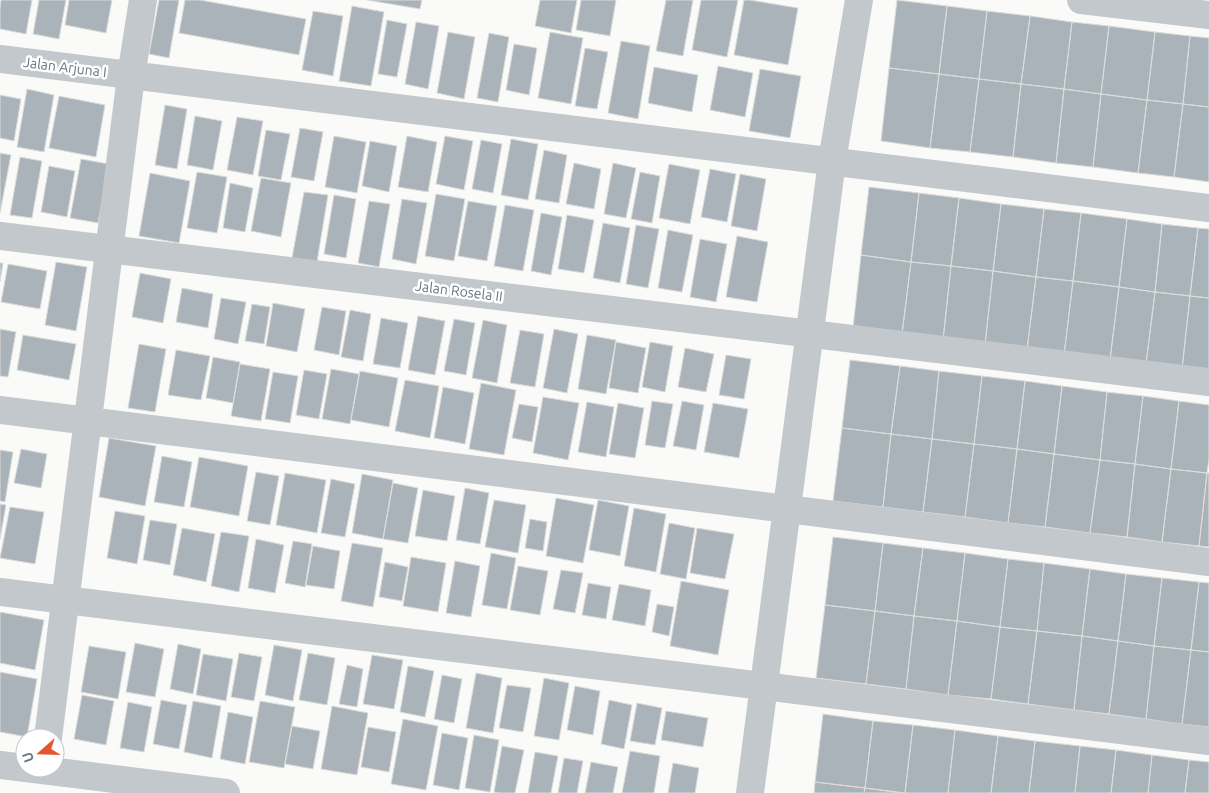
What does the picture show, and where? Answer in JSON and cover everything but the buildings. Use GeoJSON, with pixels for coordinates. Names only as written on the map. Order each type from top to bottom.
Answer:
{"type":"FeatureCollection","features":[{"type":"Feature","properties":{"kind":"street"},"geometry":{"type":"LineString","coordinates":[[49,728],[131,76],[143,0]]}},
{"type":"Feature","properties":{"kind":"street"},"geometry":{"type":"LineString","coordinates":[[750,793],[832,162],[859,0]]}},
{"type":"Feature","properties":{"kind":"street"},"geometry":{"type":"LineString","coordinates":[[1081,0],[1209,16]]}},
{"type":"Feature","properties":{"kind":"street","name":"Jalan Arjuna I"},"geometry":{"type":"LineString","coordinates":[[0,59],[1209,208]]}},
{"type":"Feature","properties":{"kind":"street","name":"Jalan Rosela II"},"geometry":{"type":"LineString","coordinates":[[0,236],[1209,382]]}},
{"type":"Feature","properties":{"kind":"street"},"geometry":{"type":"LineString","coordinates":[[0,410],[1209,562]]}},
{"type":"Feature","properties":{"kind":"street"},"geometry":{"type":"LineString","coordinates":[[0,592],[1209,741]]}},
{"type":"Feature","properties":{"kind":"street"},"geometry":{"type":"LineString","coordinates":[[0,765],[15,768]]}},
{"type":"Feature","properties":{"kind":"street"},"geometry":{"type":"LineString","coordinates":[[65,776],[226,793]]}}]}
